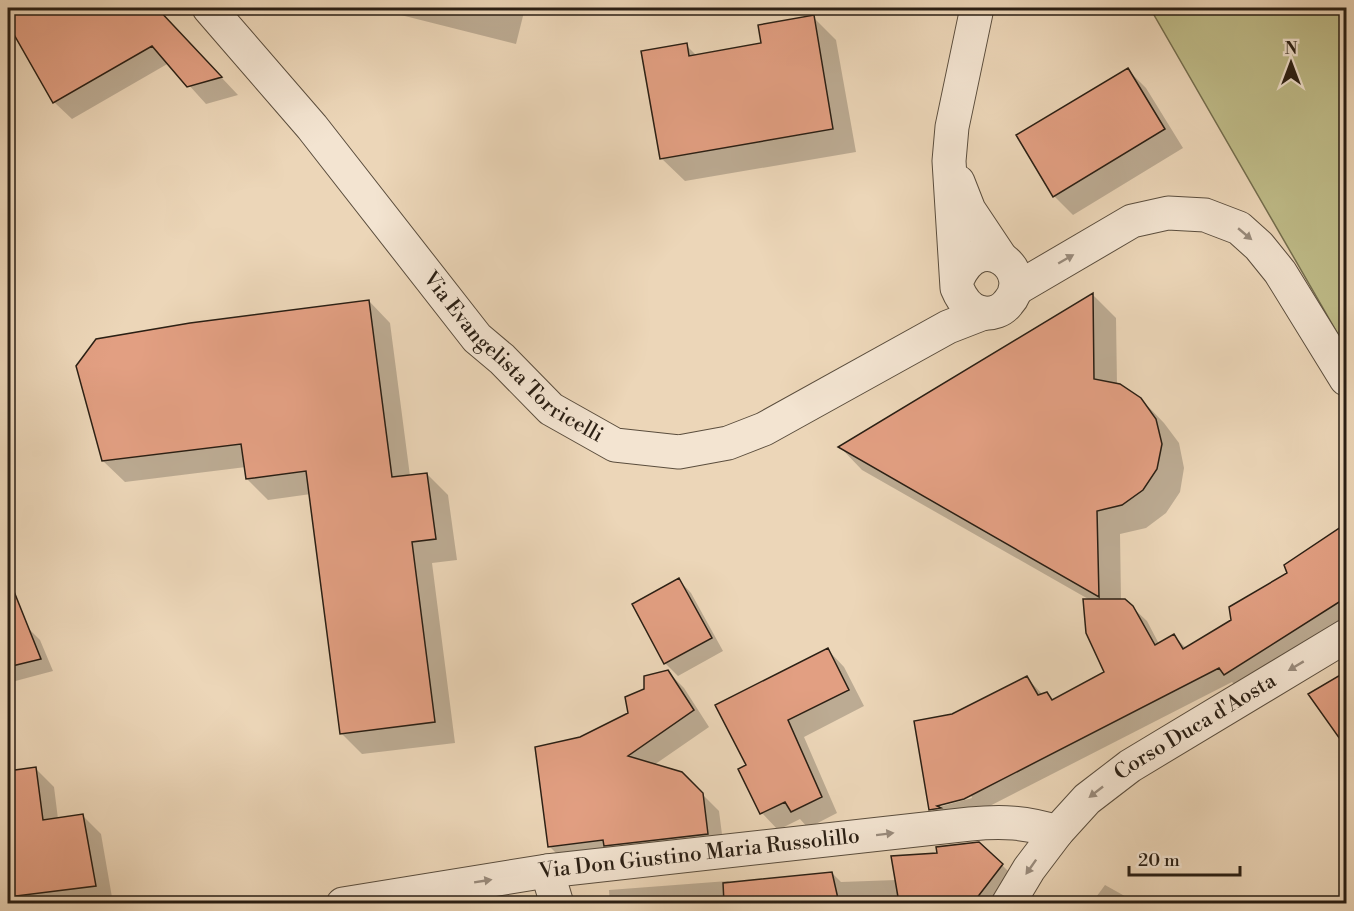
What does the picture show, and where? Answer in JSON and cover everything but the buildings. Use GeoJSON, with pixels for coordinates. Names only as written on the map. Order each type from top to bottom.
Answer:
{"type":"FeatureCollection","features":[{"type":"Feature","properties":{"kind":"street","name":"Via Evangelista Torricelli"},"geometry":{"type":"LineString","coordinates":[[209,8],[312,127],[477,338],[502,359],[550,410],[615,445],[679,452],[728,443],[764,429],[948,327],[984,313]]}},
{"type":"Feature","properties":{"kind":"street"},"geometry":{"type":"LineString","coordinates":[[949,161],[969,210],[1016,279],[1016,289],[1011,301],[1004,308],[994,312],[976,311],[967,306],[961,297],[949,161],[952,127],[977,8]]}},
{"type":"Feature","properties":{"kind":"street"},"geometry":{"type":"LineString","coordinates":[[1016,289],[1132,221],[1168,213],[1205,215],[1239,228],[1259,246],[1280,272],[1347,380]]}},
{"type":"Feature","properties":{"kind":"street"},"geometry":{"type":"LineString","coordinates":[[948,327],[954,314],[963,266],[970,259],[980,255],[1000,258]]}},
{"type":"Feature","properties":{"kind":"street","name":"Corso Duca d'Aosta"},"geometry":{"type":"LineString","coordinates":[[1008,903],[1029,868],[1057,832],[1088,799],[1130,766],[1347,636]]}},
{"type":"Feature","properties":{"kind":"street","name":"Via Don Giustino Maria Russolillo"},"geometry":{"type":"LineString","coordinates":[[343,903],[547,871],[984,823],[1032,824],[1057,832]]}},
{"type":"Feature","properties":{"kind":"street"},"geometry":{"type":"LineString","coordinates":[[547,871],[557,903]]}},
{"type":"Feature","properties":{"kind":"shaded area"},"geometry":{"type":"Polygon","coordinates":[[[1150,8],[1346,8],[1346,348],[1150,8]]]}}]}
